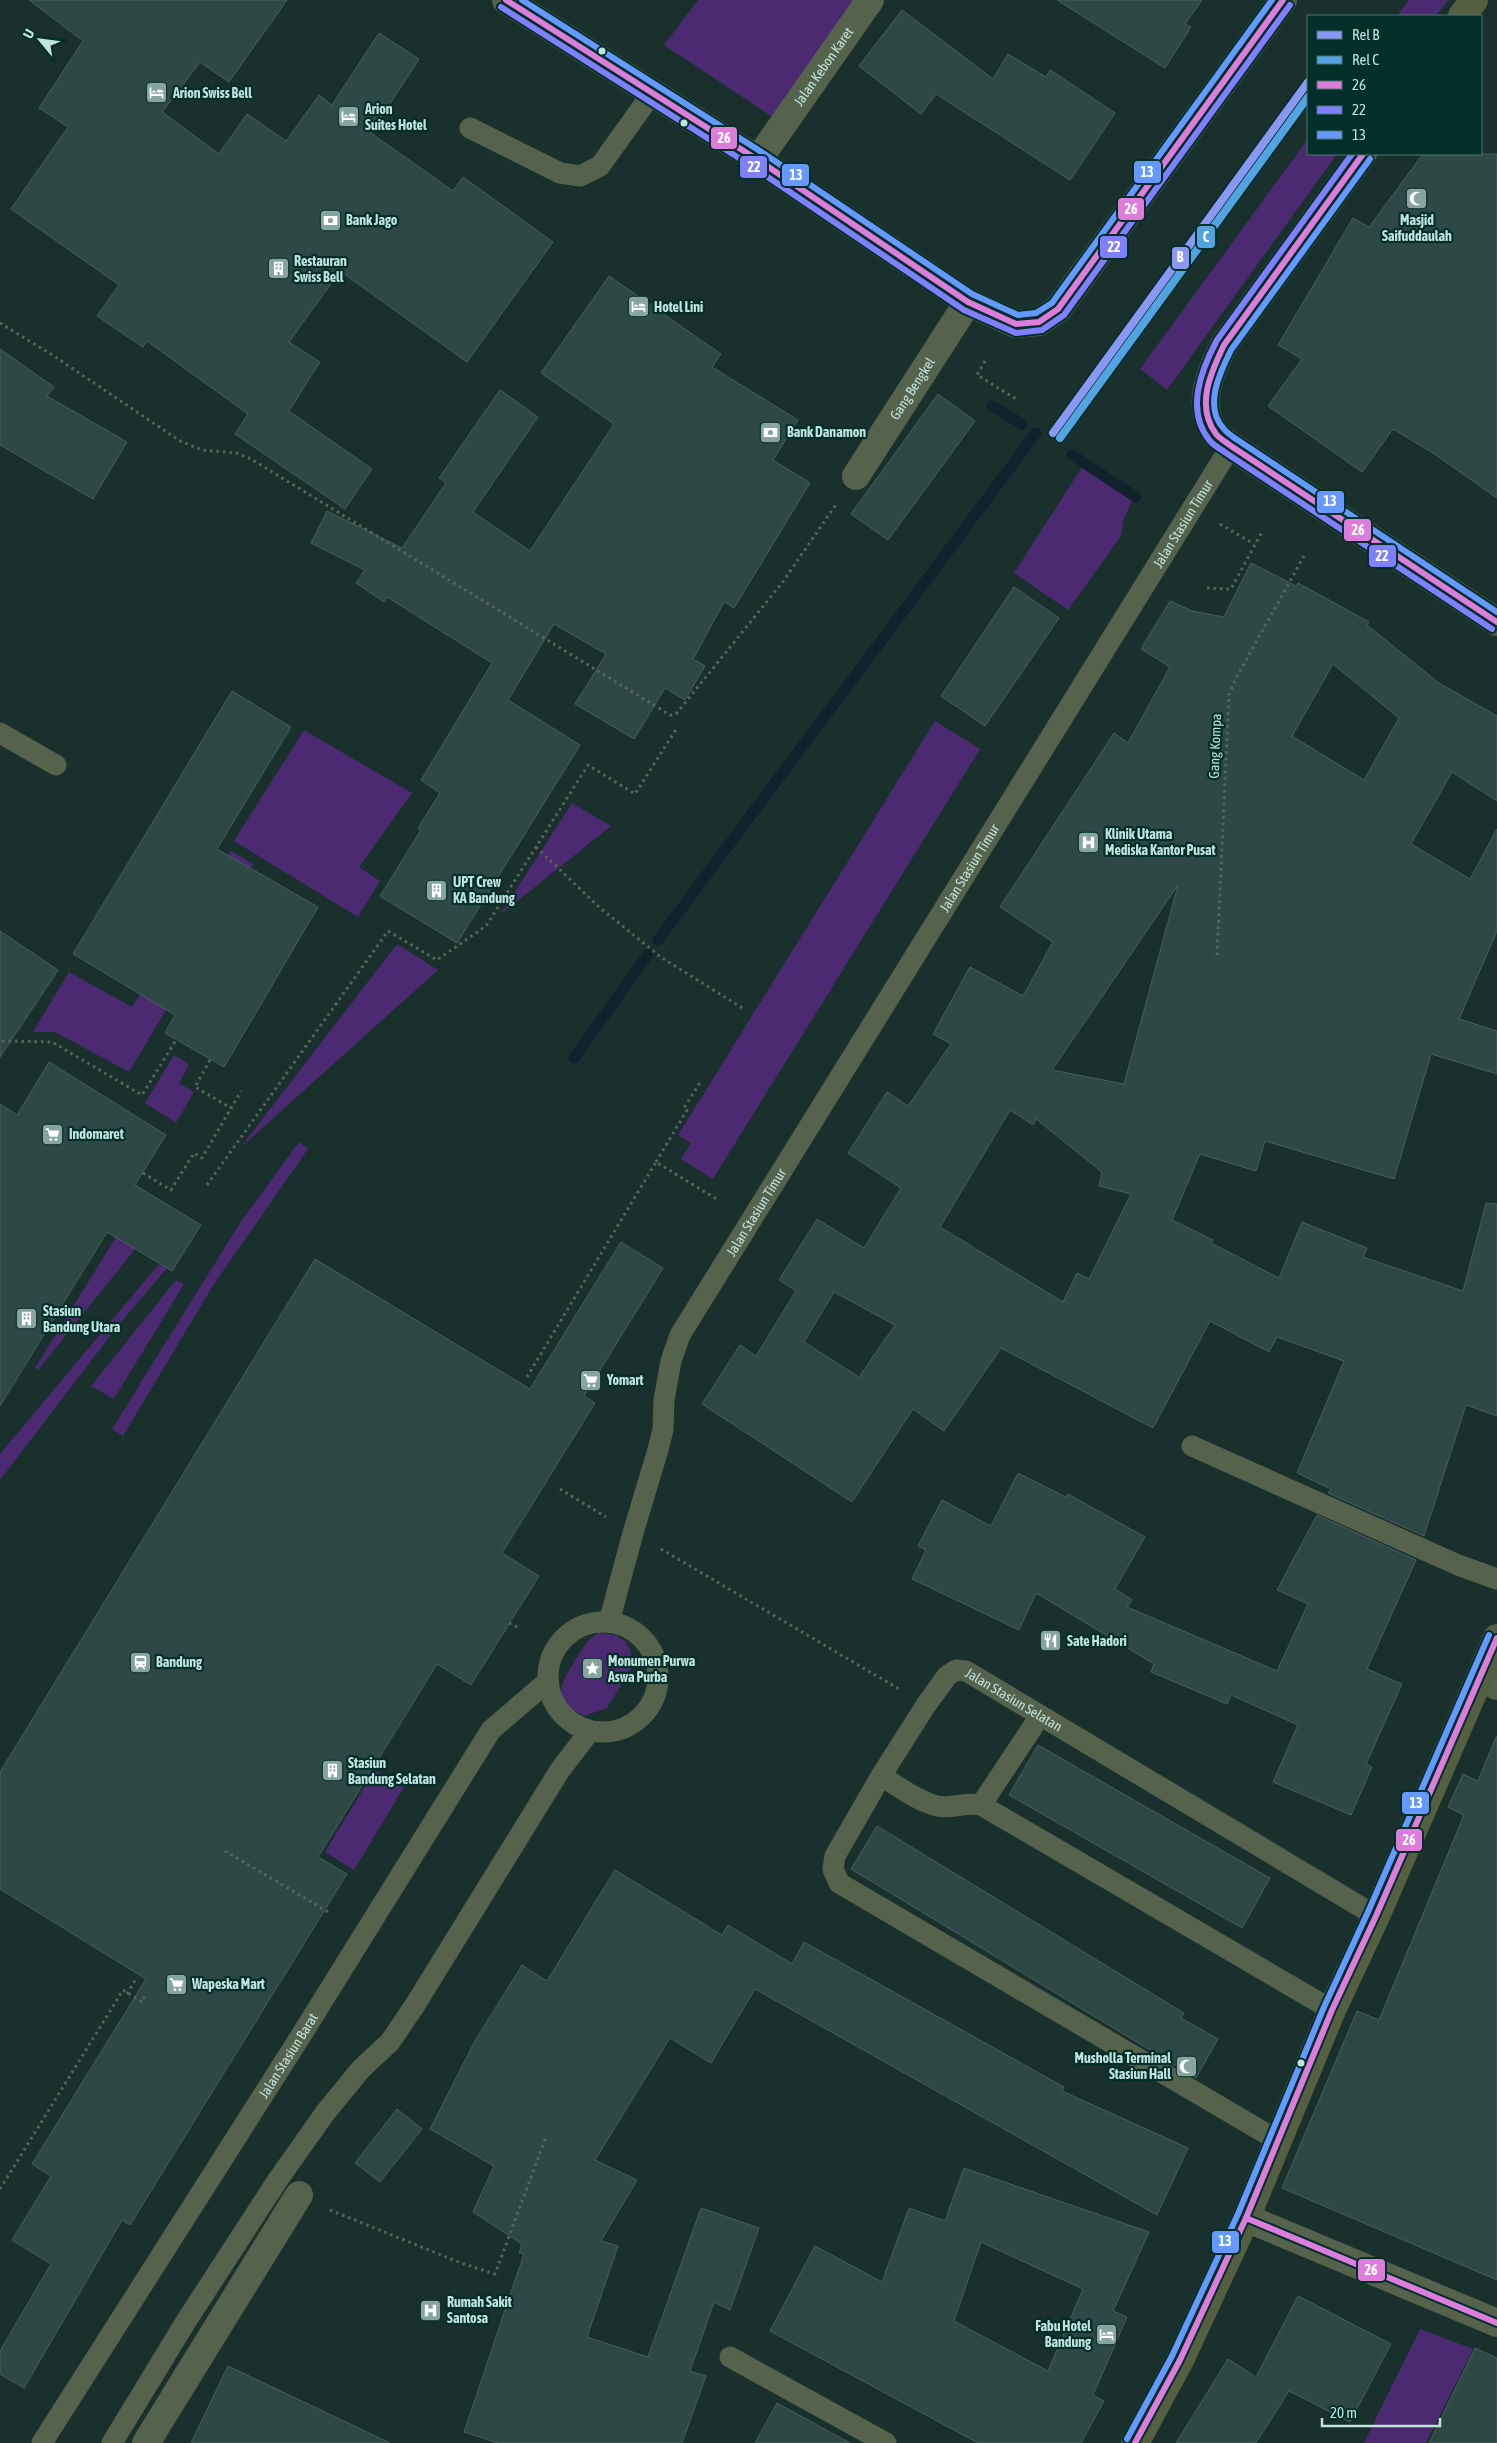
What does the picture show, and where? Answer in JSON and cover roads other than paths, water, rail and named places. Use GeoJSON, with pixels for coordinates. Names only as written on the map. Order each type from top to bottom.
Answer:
{"type":"FeatureCollection","features":[{"type":"Feature","properties":{"kind":"main road"},"geometry":{"type":"LineString","coordinates":[[506,0],[758,160],[968,302],[1016,324],[1039,322],[1058,309],[1283,0]]}},
{"type":"Feature","properties":{"kind":"main road"},"geometry":{"type":"LineString","coordinates":[[1463,15],[1474,0]]}},
{"type":"Feature","properties":{"kind":"main road"},"geometry":{"type":"LineString","coordinates":[[1361,155],[1224,345],[1210,373],[1206,392],[1207,414],[1216,434],[1231,446],[1497,622]]}},
{"type":"Feature","properties":{"kind":"main road"},"geometry":{"type":"LineString","coordinates":[[1135,2443],[1180,2360],[1246,2218],[1332,2010],[1489,1682],[1497,1638]]}},
{"type":"Feature","properties":{"kind":"street","name":"Jalan Kebon Karet"},"geometry":{"type":"LineString","coordinates":[[758,160],[870,0]]}},
{"type":"Feature","properties":{"kind":"street","name":"Gang Bengkel"},"geometry":{"type":"LineString","coordinates":[[856,476],[968,302]]}},
{"type":"Feature","properties":{"kind":"street"},"geometry":{"type":"LineString","coordinates":[[146,2443],[299,2195]]}},
{"type":"Feature","properties":{"kind":"street"},"geometry":{"type":"LineString","coordinates":[[1246,2218],[1497,2323]]}},
{"type":"Feature","properties":{"kind":"lane"},"geometry":{"type":"LineString","coordinates":[[470,128],[560,173],[580,176],[600,166],[653,92]]}},
{"type":"Feature","properties":{"kind":"lane","name":"Jalan Stasiun Timur"},"geometry":{"type":"LineString","coordinates":[[609,1622],[633,1533],[658,1453],[663,1430],[664,1400],[671,1361],[680,1335],[1231,446]]}},
{"type":"Feature","properties":{"kind":"lane"},"geometry":{"type":"LineString","coordinates":[[0,733],[56,766]]}},
{"type":"Feature","properties":{"kind":"lane"},"geometry":{"type":"LineString","coordinates":[[1192,1446],[1458,1565],[1497,1579]]}},
{"type":"Feature","properties":{"kind":"lane"},"geometry":{"type":"LineString","coordinates":[[598,1621],[609,1622],[631,1629],[644,1640],[654,1655],[658,1672],[657,1689],[650,1705],[639,1719],[624,1728],[607,1732],[590,1731],[574,1725],[560,1714],[552,1699],[547,1682],[548,1665],[555,1648],[566,1635],[580,1626],[598,1621]]}},
{"type":"Feature","properties":{"kind":"lane","name":"Jalan Stasiun Selatan"},"geometry":{"type":"LineString","coordinates":[[881,1776],[926,1705],[947,1676],[956,1670],[966,1671],[1376,1916]]}},
{"type":"Feature","properties":{"kind":"lane","name":"Jalan Stasiun Barat"},"geometry":{"type":"LineString","coordinates":[[42,2443],[297,2042],[491,1730],[547,1682]]}},
{"type":"Feature","properties":{"kind":"lane"},"geometry":{"type":"LineString","coordinates":[[981,1805],[1040,1716]]}},
{"type":"Feature","properties":{"kind":"lane"},"geometry":{"type":"LineString","coordinates":[[112,2443],[185,2323],[277,2181],[325,2113],[362,2069],[390,2042],[560,1770],[590,1731]]}},
{"type":"Feature","properties":{"kind":"lane"},"geometry":{"type":"LineString","coordinates":[[1277,2140],[839,1883],[833,1869],[835,1856],[881,1776],[916,1797],[939,1806],[970,1803],[981,1805],[1332,2010]]}},
{"type":"Feature","properties":{"kind":"lane"},"geometry":{"type":"LineString","coordinates":[[730,2357],[886,2443]]}},
{"type":"Feature","properties":{"kind":"waterway"},"geometry":{"type":"LineString","coordinates":[[992,406],[1022,424]]}},
{"type":"Feature","properties":{"kind":"waterway"},"geometry":{"type":"LineString","coordinates":[[658,940],[1036,433]]}},
{"type":"Feature","properties":{"kind":"waterway"},"geometry":{"type":"LineString","coordinates":[[1072,455],[1136,497]]}},
{"type":"Feature","properties":{"kind":"waterway"},"geometry":{"type":"LineString","coordinates":[[574,1058],[648,954]]}},
{"type":"Feature","properties":{"kind":"rail line","name":"B"},"geometry":{"type":"LineString","coordinates":[[1053,433],[1307,83]]}},
{"type":"Feature","properties":{"kind":"rail line","name":"C"},"geometry":{"type":"LineString","coordinates":[[1060,438],[1307,98]]}},
{"type":"Feature","properties":{"kind":"place","name":"Arion Swiss Bell"},"geometry":{"type":"Point","coordinates":[157,93]}},
{"type":"Feature","properties":{"kind":"place","name":"Arion Suites Hotel"},"geometry":{"type":"Point","coordinates":[349,117]}},
{"type":"Feature","properties":{"kind":"place","name":"Masjid Saifuddaulah"},"geometry":{"type":"Point","coordinates":[1417,198]}},
{"type":"Feature","properties":{"kind":"place","name":"Bank Jago"},"geometry":{"type":"Point","coordinates":[330,220]}},
{"type":"Feature","properties":{"kind":"place","name":"Restauran Swiss Bell"},"geometry":{"type":"Point","coordinates":[278,269]}},
{"type":"Feature","properties":{"kind":"place","name":"Hotel Lini"},"geometry":{"type":"Point","coordinates":[638,307]}},
{"type":"Feature","properties":{"kind":"place","name":"Bank Danamon"},"geometry":{"type":"Point","coordinates":[771,432]}},
{"type":"Feature","properties":{"kind":"place","name":"Klinik Utama Mediska Kantor Pusat"},"geometry":{"type":"Point","coordinates":[1089,842]}},
{"type":"Feature","properties":{"kind":"place","name":"UPT Crew KA Bandung"},"geometry":{"type":"Point","coordinates":[437,890]}},
{"type":"Feature","properties":{"kind":"place","name":"Indomaret"},"geometry":{"type":"Point","coordinates":[53,1134]}},
{"type":"Feature","properties":{"kind":"place","name":"Stasiun Bandung Utara"},"geometry":{"type":"Point","coordinates":[27,1319]}},
{"type":"Feature","properties":{"kind":"place","name":"Yomart"},"geometry":{"type":"Point","coordinates":[591,1380]}},
{"type":"Feature","properties":{"kind":"place","name":"Sate Hadori"},"geometry":{"type":"Point","coordinates":[1051,1641]}},
{"type":"Feature","properties":{"kind":"place","name":"Bandung"},"geometry":{"type":"Point","coordinates":[140,1662]}},
{"type":"Feature","properties":{"kind":"place","name":"Monumen Purwa Aswa Purba"},"geometry":{"type":"Point","coordinates":[592,1669]}},
{"type":"Feature","properties":{"kind":"place","name":"Stasiun Bandung Selatan"},"geometry":{"type":"Point","coordinates":[332,1771]}},
{"type":"Feature","properties":{"kind":"place","name":"Wapeska Mart"},"geometry":{"type":"Point","coordinates":[176,1984]}},
{"type":"Feature","properties":{"kind":"place","name":"Musholla Terminal Stasiun Hall"},"geometry":{"type":"Point","coordinates":[1187,2066]}},
{"type":"Feature","properties":{"kind":"place","name":"Rumah Sakit Santosa"},"geometry":{"type":"Point","coordinates":[431,2310]}},
{"type":"Feature","properties":{"kind":"place","name":"Fabu Hotel Bandung"},"geometry":{"type":"Point","coordinates":[1107,2334]}}]}
